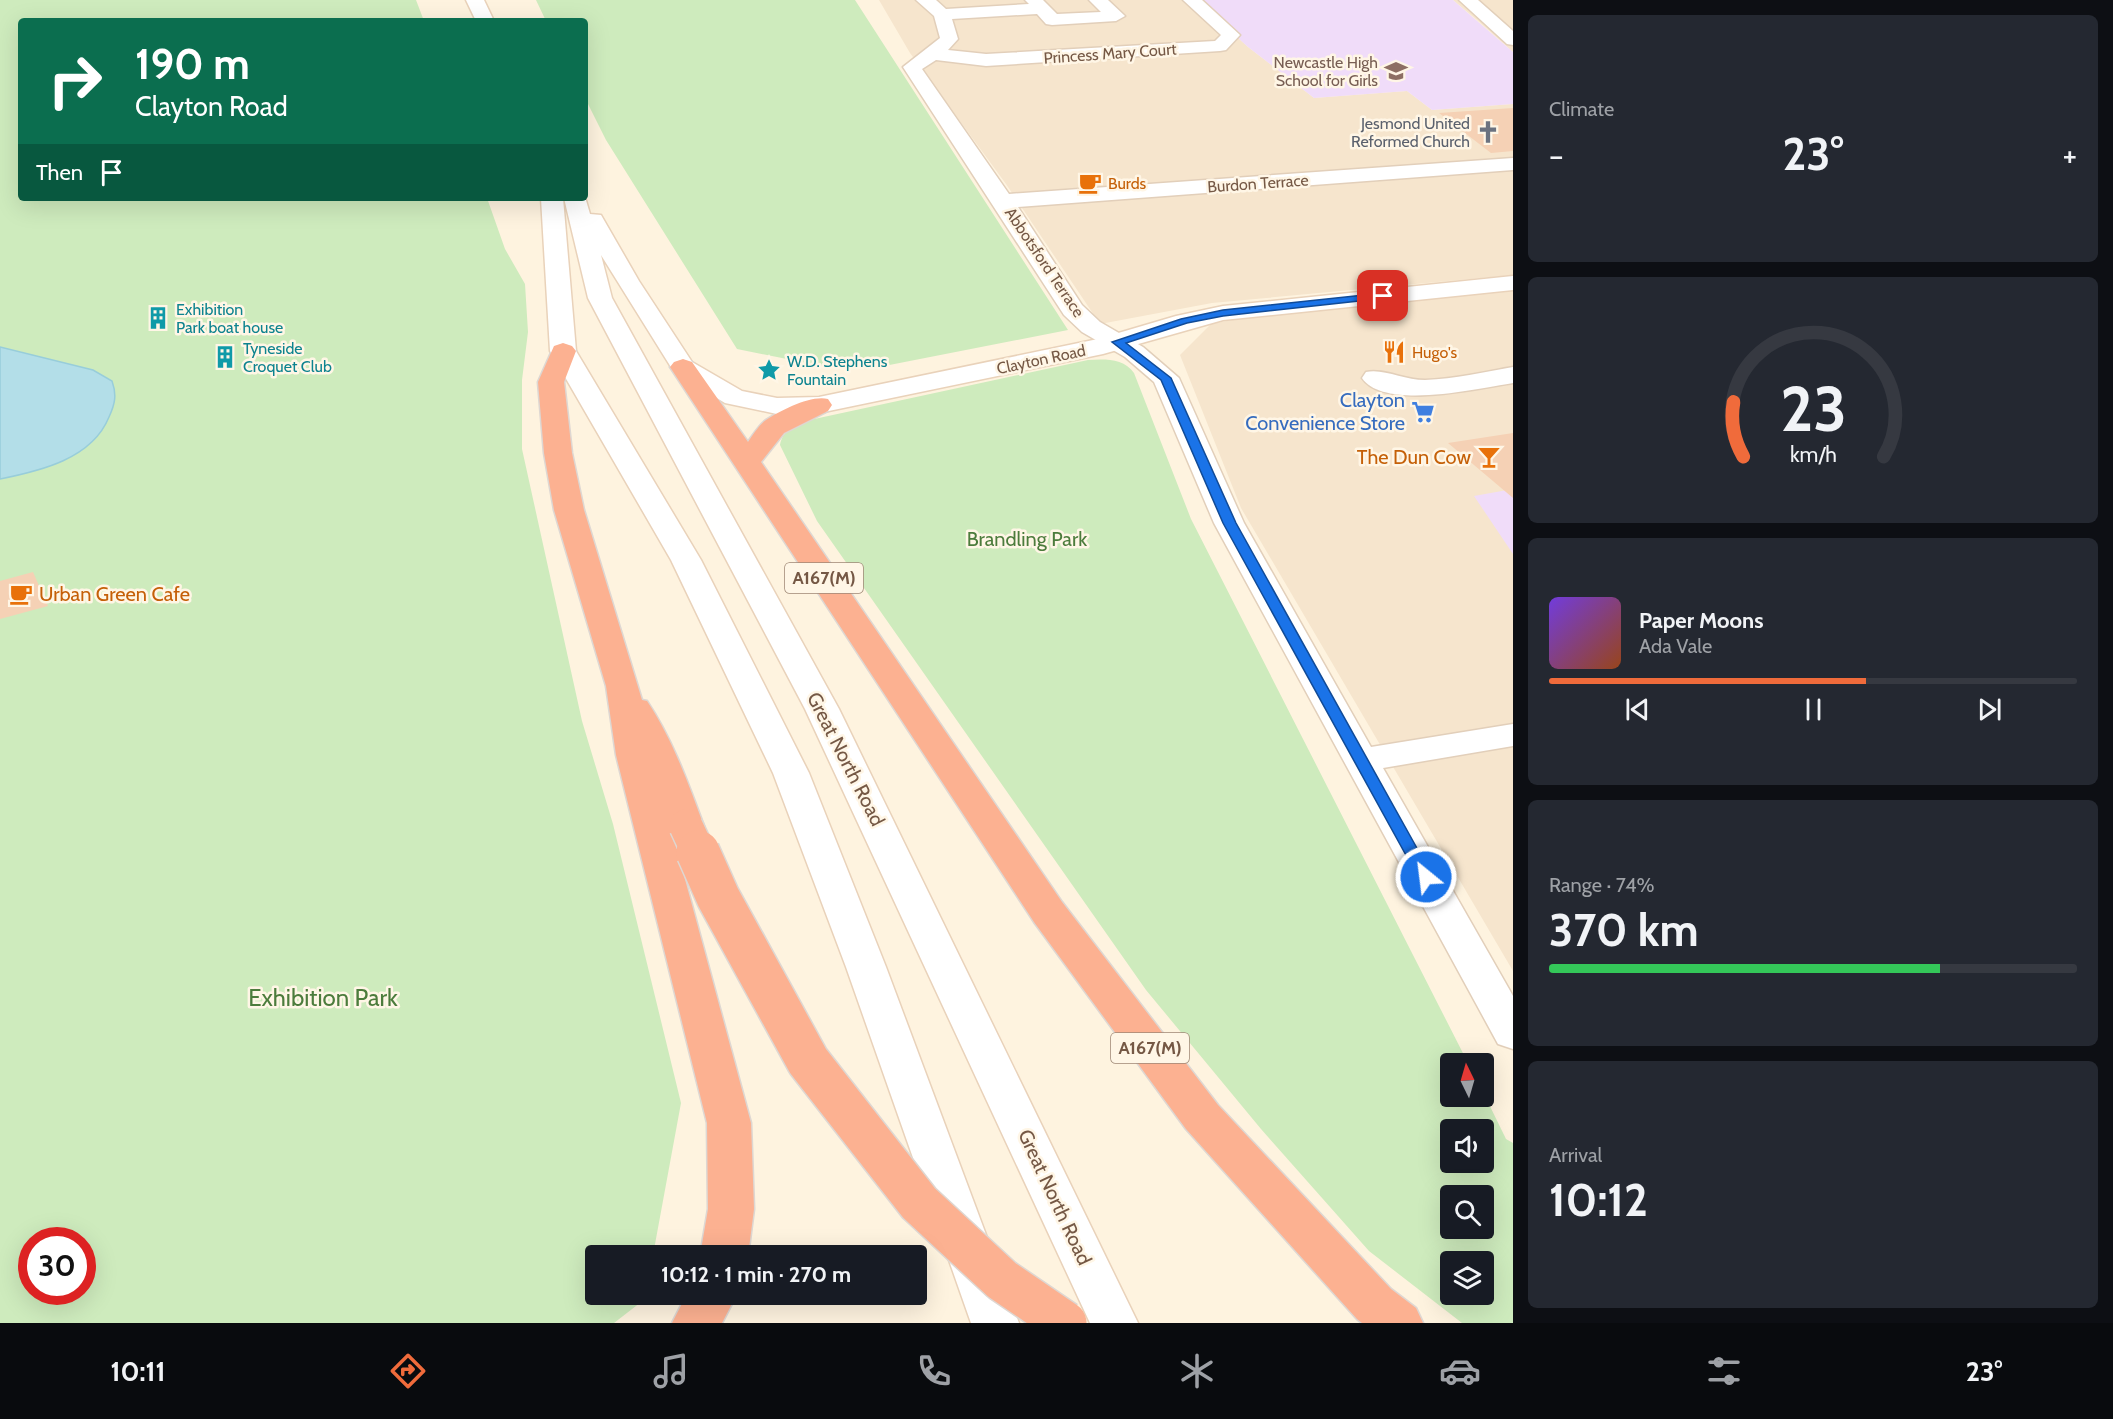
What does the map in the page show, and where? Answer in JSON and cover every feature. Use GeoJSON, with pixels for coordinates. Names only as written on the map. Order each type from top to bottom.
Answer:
{"type":"FeatureCollection","features":[{"type":"Feature","properties":{"kind":"highway"},"geometry":{"type":"LineString","coordinates":[[563,351],[551,382],[558,453],[569,510],[646,753],[700,1004],[729,1122],[731,1209],[726,1245]]}},
{"type":"Feature","properties":{"kind":"highway","name":"A167(M)"},"geometry":{"type":"LineString","coordinates":[[683,367],[1048,912],[1202,1117],[1374,1304],[1399,1323]]}},
{"type":"Feature","properties":{"kind":"highway"},"geometry":{"type":"LineString","coordinates":[[746,463],[774,427],[819,405]]}},
{"type":"Feature","properties":{"kind":"highway"},"geometry":{"type":"LineString","coordinates":[[646,753],[718,897],[808,1061],[919,1203],[1002,1280],[1065,1323]]}},
{"type":"Feature","properties":{"kind":"highway"},"geometry":{"type":"LineString","coordinates":[[696,1323],[707,1305]]}},
{"type":"Feature","properties":{"kind":"street"},"geometry":{"type":"LineString","coordinates":[[475,0],[484,18]]}},
{"type":"Feature","properties":{"kind":"street"},"geometry":{"type":"LineString","coordinates":[[925,0],[942,14],[949,39],[933,54]]}},
{"type":"Feature","properties":{"kind":"street","name":"Princess Mary Court"},"geometry":{"type":"LineString","coordinates":[[942,14],[1038,5],[1052,20],[1116,16],[1098,0]]}},
{"type":"Feature","properties":{"kind":"street","name":"Princess Mary Court"},"geometry":{"type":"LineString","coordinates":[[933,54],[987,60],[1220,46],[1231,35],[1192,0]]}},
{"type":"Feature","properties":{"kind":"street"},"geometry":{"type":"LineString","coordinates":[[1468,0],[1506,27],[1513,40]]}},
{"type":"Feature","properties":{"kind":"street","name":"Abbotsford Terrace"},"geometry":{"type":"LineString","coordinates":[[933,54],[912,67],[1003,201],[1073,310],[1091,327],[1117,342]]}},
{"type":"Feature","properties":{"kind":"street","name":"Burdon Terrace"},"geometry":{"type":"LineString","coordinates":[[1003,201],[1513,164]]}},
{"type":"Feature","properties":{"kind":"street"},"geometry":{"type":"LineString","coordinates":[[552,201],[563,351],[686,560],[791,773],[866,967],[995,1323]]}},
{"type":"Feature","properties":{"kind":"street","name":"Great North Road"},"geometry":{"type":"LineString","coordinates":[[576,201],[600,298],[822,709],[1114,1323]]}},
{"type":"Feature","properties":{"kind":"street"},"geometry":{"type":"LineString","coordinates":[[582,201],[627,281],[683,367]]}},
{"type":"Feature","properties":{"kind":"street","name":"Clayton Road"},"geometry":{"type":"LineString","coordinates":[[683,367],[734,397],[777,406],[819,405],[1117,342],[1185,321],[1223,313],[1513,283]]}},
{"type":"Feature","properties":{"kind":"street"},"geometry":{"type":"LineString","coordinates":[[1117,342],[1134,352],[1166,378],[1230,523],[1513,1033]]}},
{"type":"Feature","properties":{"kind":"street"},"geometry":{"type":"LineString","coordinates":[[1375,378],[1387,385],[1407,389],[1513,375]]}},
{"type":"Feature","properties":{"kind":"street"},"geometry":{"type":"LineString","coordinates":[[1360,760],[1513,735]]}},
{"type":"Feature","properties":{"kind":"shaded area"},"geometry":{"type":"Polygon","coordinates":[[[879,0],[1196,0],[1248,47],[1314,98],[1407,91],[1432,110],[1513,104],[1513,275],[1212,303],[1100,324],[1006,184],[910,53],[879,0]]]}},
{"type":"Feature","properties":{"kind":"shaded area","name":"Newcastle High School for Girls"},"geometry":{"type":"Polygon","coordinates":[[[1196,0],[1453,0],[1513,52],[1513,104],[1432,110],[1407,91],[1314,98],[1248,47],[1196,0]]]}},
{"type":"Feature","properties":{"kind":"shaded area"},"geometry":{"type":"Polygon","coordinates":[[[1453,0],[1513,0],[1513,52],[1477,20],[1453,0]]]}},
{"type":"Feature","properties":{"kind":"shaded area"},"geometry":{"type":"Polygon","coordinates":[[[1513,289],[1513,971],[1241,508],[1180,355],[1211,324],[1242,318],[1513,289]]]}},
{"type":"Feature","properties":{"kind":"shaded area"},"geometry":{"type":"Polygon","coordinates":[[[1513,489],[1513,554],[1474,496],[1513,489]]]}},
{"type":"Feature","properties":{"kind":"green space","name":"Exhibition Park"},"geometry":{"type":"Polygon","coordinates":[[[0,0],[416,0],[423,18],[18,18],[18,201],[488,201],[505,249],[525,284],[528,332],[522,380],[522,449],[582,721],[613,824],[681,1103],[655,1245],[585,1245],[585,1305],[637,1305],[614,1323],[0,1323],[0,0]]]}},
{"type":"Feature","properties":{"kind":"green space"},"geometry":{"type":"Polygon","coordinates":[[[536,0],[855,0],[1068,330],[869,369],[827,367],[737,349],[606,140],[588,104],[588,18],[545,18],[536,0]]]}},
{"type":"Feature","properties":{"kind":"green space","name":"Brandling Park"},"geometry":{"type":"Polygon","coordinates":[[[1088,360],[1119,362],[1130,368],[1134,373],[1191,519],[1463,1053],[1440,1053],[1440,1107],[1490,1107],[1506,1139],[1513,1143],[1513,1323],[1462,1323],[1369,1251],[1261,1129],[1146,990],[817,521],[780,445],[786,432],[805,421],[1088,360]]]}},
{"type":"Feature","properties":{"kind":"water"},"geometry":{"type":"Polygon","coordinates":[[[0,347],[93,370],[112,381],[115,399],[101,431],[78,453],[48,467],[0,479],[0,347]]]}},
{"type":"Feature","properties":{"kind":"building","name":"Jesmond United Reformed Church"},"geometry":{"type":"Polygon","coordinates":[[[1513,108],[1513,151],[1491,153],[1439,113],[1513,108]]]}},
{"type":"Feature","properties":{"kind":"building","name":"The Dun Cow"},"geometry":{"type":"Polygon","coordinates":[[[1513,433],[1513,498],[1448,443],[1513,433]]]}},
{"type":"Feature","properties":{"kind":"building","name":"Urban Green Cafe"},"geometry":{"type":"Polygon","coordinates":[[[33,572],[48,606],[0,619],[0,581],[33,572]]]}},
{"type":"Feature","properties":{"kind":"place","name":"Newcastle High School for Girls"},"geometry":{"type":"Point","coordinates":[1396,71]}},
{"type":"Feature","properties":{"kind":"place","name":"Jesmond United Reformed Church"},"geometry":{"type":"Point","coordinates":[1488,132]}},
{"type":"Feature","properties":{"kind":"place","name":"Burds"},"geometry":{"type":"Point","coordinates":[1090,183]}},
{"type":"Feature","properties":{"kind":"place","name":"Exhibition Park boat house"},"geometry":{"type":"Point","coordinates":[158,318]}},
{"type":"Feature","properties":{"kind":"place","name":"Hugo's"},"geometry":{"type":"Point","coordinates":[1394,352]}},
{"type":"Feature","properties":{"kind":"place","name":"Tyneside Croquet Club"},"geometry":{"type":"Point","coordinates":[225,357]}},
{"type":"Feature","properties":{"kind":"place","name":"W.D. Stephens Fountain"},"geometry":{"type":"Point","coordinates":[769,370]}},
{"type":"Feature","properties":{"kind":"place","name":"Clayton Convenience Store"},"geometry":{"type":"Point","coordinates":[1423,412]}},
{"type":"Feature","properties":{"kind":"place","name":"The Dun Cow"},"geometry":{"type":"Point","coordinates":[1489,457]}},
{"type":"Feature","properties":{"kind":"place","name":"Urban Green Cafe"},"geometry":{"type":"Point","coordinates":[21,594]}},
{"type":"Feature","properties":{"kind":"route"},"geometry":{"type":"LineString","coordinates":[[1383,296],[1223,313],[1185,321],[1117,342],[1134,352],[1166,378],[1230,523],[1426,877]]}}]}
